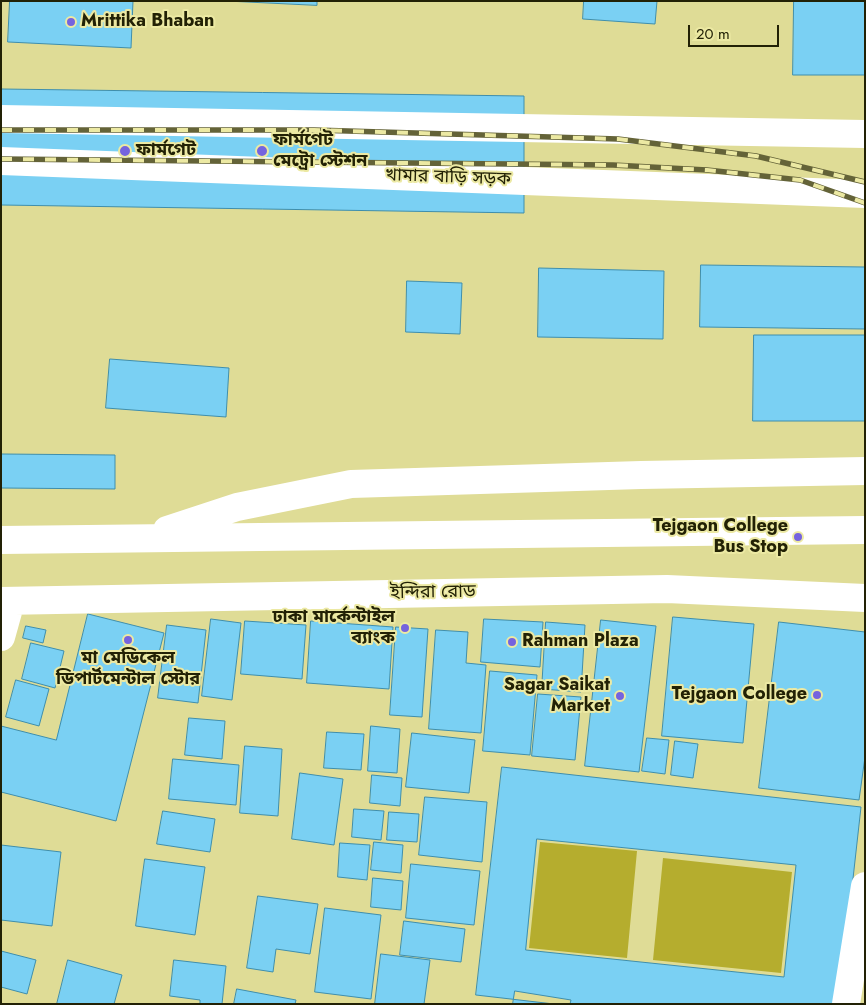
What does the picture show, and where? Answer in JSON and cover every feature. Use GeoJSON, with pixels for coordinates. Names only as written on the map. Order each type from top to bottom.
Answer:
{"type":"FeatureCollection","features":[{"type":"Feature","properties":{"kind":"main road"},"geometry":{"type":"LineString","coordinates":[[1,119],[865,134]]}},
{"type":"Feature","properties":{"kind":"main road","name":"খামার বাড়ি সড়ক"},"geometry":{"type":"LineString","coordinates":[[1,161],[865,194]]}},
{"type":"Feature","properties":{"kind":"main road"},"geometry":{"type":"LineString","coordinates":[[142,538],[238,507],[351,484],[865,470]]}},
{"type":"Feature","properties":{"kind":"main road"},"geometry":{"type":"LineString","coordinates":[[1,540],[865,530]]}},
{"type":"Feature","properties":{"kind":"main road","name":"ইন্দিরা রোড"},"geometry":{"type":"LineString","coordinates":[[6,601],[667,589],[865,598]]}},
{"type":"Feature","properties":{"kind":"main road"},"geometry":{"type":"LineString","coordinates":[[1,637],[6,601]]}},
{"type":"Feature","properties":{"kind":"main road"},"geometry":{"type":"LineString","coordinates":[[846,1004],[852,931],[865,886]]}},
{"type":"Feature","properties":{"kind":"shaded area"},"geometry":{"type":"Polygon","coordinates":[[[540,842],[637,851],[627,958],[529,948],[540,842]]]}},
{"type":"Feature","properties":{"kind":"shaded area"},"geometry":{"type":"Polygon","coordinates":[[[663,858],[792,872],[781,973],[653,960],[663,858]]]}},
{"type":"Feature","properties":{"kind":"building","name":"Mrittika Bhaban"},"geometry":{"type":"Polygon","coordinates":[[[10,1],[133,1],[131,48],[8,42],[10,1]]]}},
{"type":"Feature","properties":{"kind":"building"},"geometry":{"type":"Polygon","coordinates":[[[227,1],[317,1],[317,5],[227,1]]]}},
{"type":"Feature","properties":{"kind":"building"},"geometry":{"type":"Polygon","coordinates":[[[584,1],[657,1],[655,24],[583,19],[584,1]]]}},
{"type":"Feature","properties":{"kind":"building"},"geometry":{"type":"Polygon","coordinates":[[[794,1],[865,1],[865,75],[793,75],[794,1]]]}},
{"type":"Feature","properties":{"kind":"building","name":"ফার্মগেট মেট্রো স্টেশন"},"geometry":{"type":"Polygon","coordinates":[[[1,89],[524,96],[524,213],[1,205],[1,89]]]}},
{"type":"Feature","properties":{"kind":"building"},"geometry":{"type":"Polygon","coordinates":[[[701,265],[865,267],[865,329],[700,327],[701,265]]]}},
{"type":"Feature","properties":{"kind":"building"},"geometry":{"type":"Polygon","coordinates":[[[539,268],[664,271],[663,339],[538,337],[539,268]]]}},
{"type":"Feature","properties":{"kind":"building"},"geometry":{"type":"Polygon","coordinates":[[[407,281],[462,283],[460,334],[406,332],[407,281]]]}},
{"type":"Feature","properties":{"kind":"building"},"geometry":{"type":"Polygon","coordinates":[[[754,335],[865,335],[865,421],[753,421],[754,335]]]}},
{"type":"Feature","properties":{"kind":"building"},"geometry":{"type":"Polygon","coordinates":[[[110,359],[229,368],[226,417],[106,408],[110,359]]]}},
{"type":"Feature","properties":{"kind":"building"},"geometry":{"type":"Polygon","coordinates":[[[1,454],[115,455],[115,489],[1,488],[1,454]]]}},
{"type":"Feature","properties":{"kind":"building"},"geometry":{"type":"Polygon","coordinates":[[[88,614],[164,633],[116,821],[1,792],[1,726],[56,740],[88,614]]]}},
{"type":"Feature","properties":{"kind":"building"},"geometry":{"type":"Polygon","coordinates":[[[673,617],[754,624],[743,743],[662,736],[673,617]]]}},
{"type":"Feature","properties":{"kind":"building"},"geometry":{"type":"Polygon","coordinates":[[[211,619],[241,623],[232,700],[202,696],[211,619]]]}},
{"type":"Feature","properties":{"kind":"building","name":"Rahman Plaza"},"geometry":{"type":"Polygon","coordinates":[[[484,619],[543,622],[540,667],[481,662],[484,619]]]}},
{"type":"Feature","properties":{"kind":"building","name":"Sagar Saikat Market"},"geometry":{"type":"Polygon","coordinates":[[[601,620],[656,626],[639,772],[585,766],[601,620]]]}},
{"type":"Feature","properties":{"kind":"building"},"geometry":{"type":"Polygon","coordinates":[[[245,621],[306,625],[302,679],[241,674],[245,621]]]}},
{"type":"Feature","properties":{"kind":"building"},"geometry":{"type":"Polygon","coordinates":[[[311,621],[393,627],[389,689],[307,683],[311,621]]]}},
{"type":"Feature","properties":{"kind":"building"},"geometry":{"type":"Polygon","coordinates":[[[546,622],[585,625],[581,692],[542,689],[546,622]]]}},
{"type":"Feature","properties":{"kind":"building","name":"Tejgaon College"},"geometry":{"type":"Polygon","coordinates":[[[779,622],[865,632],[865,757],[859,800],[759,788],[779,622]]]}},
{"type":"Feature","properties":{"kind":"building"},"geometry":{"type":"Polygon","coordinates":[[[167,625],[206,630],[198,703],[158,698],[167,625]]]}},
{"type":"Feature","properties":{"kind":"building"},"geometry":{"type":"Polygon","coordinates":[[[26,626],[46,630],[43,643],[23,638],[26,626]]]}},
{"type":"Feature","properties":{"kind":"building"},"geometry":{"type":"Polygon","coordinates":[[[396,627],[428,629],[422,717],[390,715],[396,627]]]}},
{"type":"Feature","properties":{"kind":"building"},"geometry":{"type":"Polygon","coordinates":[[[436,630],[468,632],[466,663],[486,665],[481,733],[429,729],[436,630]]]}},
{"type":"Feature","properties":{"kind":"building"},"geometry":{"type":"Polygon","coordinates":[[[31,643],[64,651],[55,688],[22,679],[31,643]]]}},
{"type":"Feature","properties":{"kind":"building"},"geometry":{"type":"Polygon","coordinates":[[[490,671],[537,675],[530,755],[483,751],[490,671]]]}},
{"type":"Feature","properties":{"kind":"building"},"geometry":{"type":"Polygon","coordinates":[[[16,680],[49,689],[39,726],[6,717],[16,680]]]}},
{"type":"Feature","properties":{"kind":"building"},"geometry":{"type":"Polygon","coordinates":[[[538,694],[581,697],[575,760],[532,756],[538,694]]]}},
{"type":"Feature","properties":{"kind":"building"},"geometry":{"type":"Polygon","coordinates":[[[189,718],[225,721],[222,759],[185,755],[189,718]]]}},
{"type":"Feature","properties":{"kind":"building"},"geometry":{"type":"Polygon","coordinates":[[[371,726],[400,729],[397,773],[368,771],[371,726]]]}},
{"type":"Feature","properties":{"kind":"building"},"geometry":{"type":"Polygon","coordinates":[[[327,732],[364,734],[361,770],[324,768],[327,732]]]}},
{"type":"Feature","properties":{"kind":"building"},"geometry":{"type":"Polygon","coordinates":[[[412,733],[475,740],[469,793],[406,787],[412,733]]]}},
{"type":"Feature","properties":{"kind":"building"},"geometry":{"type":"Polygon","coordinates":[[[647,738],[669,740],[665,774],[642,771],[647,738]]]}},
{"type":"Feature","properties":{"kind":"building"},"geometry":{"type":"Polygon","coordinates":[[[675,741],[698,744],[693,778],[671,775],[675,741]]]}},
{"type":"Feature","properties":{"kind":"building"},"geometry":{"type":"Polygon","coordinates":[[[245,746],[282,749],[278,816],[240,813],[245,746]]]}},
{"type":"Feature","properties":{"kind":"building"},"geometry":{"type":"Polygon","coordinates":[[[173,759],[239,765],[236,805],[169,799],[173,759]]]}},
{"type":"Feature","properties":{"kind":"building"},"geometry":{"type":"Polygon","coordinates":[[[502,767],[861,807],[839,1004],[554,1004],[476,995],[502,767]],[[537,839],[526,950],[784,977],[796,865],[537,839]]]}},
{"type":"Feature","properties":{"kind":"building"},"geometry":{"type":"Polygon","coordinates":[[[300,773],[343,779],[334,845],[292,839],[300,773]]]}},
{"type":"Feature","properties":{"kind":"building"},"geometry":{"type":"Polygon","coordinates":[[[372,775],[402,778],[400,806],[370,803],[372,775]]]}},
{"type":"Feature","properties":{"kind":"building"},"geometry":{"type":"Polygon","coordinates":[[[425,797],[487,802],[482,862],[419,855],[425,797]]]}},
{"type":"Feature","properties":{"kind":"building"},"geometry":{"type":"Polygon","coordinates":[[[354,809],[384,811],[381,840],[352,837],[354,809]]]}},
{"type":"Feature","properties":{"kind":"building"},"geometry":{"type":"Polygon","coordinates":[[[163,811],[215,819],[210,852],[157,844],[163,811]]]}},
{"type":"Feature","properties":{"kind":"building"},"geometry":{"type":"Polygon","coordinates":[[[389,812],[419,814],[417,842],[387,840],[389,812]]]}},
{"type":"Feature","properties":{"kind":"building"},"geometry":{"type":"Polygon","coordinates":[[[374,842],[403,845],[401,873],[371,870],[374,842]]]}},
{"type":"Feature","properties":{"kind":"building"},"geometry":{"type":"Polygon","coordinates":[[[340,843],[370,845],[367,880],[338,877],[340,843]]]}},
{"type":"Feature","properties":{"kind":"building"},"geometry":{"type":"Polygon","coordinates":[[[1,845],[61,852],[52,926],[1,920],[1,845]]]}},
{"type":"Feature","properties":{"kind":"building"},"geometry":{"type":"Polygon","coordinates":[[[145,859],[205,867],[195,935],[136,926],[145,859]]]}},
{"type":"Feature","properties":{"kind":"building"},"geometry":{"type":"Polygon","coordinates":[[[411,864],[480,871],[474,925],[406,918],[411,864]]]}},
{"type":"Feature","properties":{"kind":"building"},"geometry":{"type":"Polygon","coordinates":[[[373,878],[403,881],[401,910],[371,907],[373,878]]]}},
{"type":"Feature","properties":{"kind":"building"},"geometry":{"type":"Polygon","coordinates":[[[258,896],[318,904],[310,954],[276,949],[273,972],[247,968],[258,896]]]}},
{"type":"Feature","properties":{"kind":"building"},"geometry":{"type":"Polygon","coordinates":[[[325,908],[381,915],[371,999],[315,992],[325,908]]]}},
{"type":"Feature","properties":{"kind":"building"},"geometry":{"type":"Polygon","coordinates":[[[404,921],[465,929],[461,962],[400,955],[404,921]]]}},
{"type":"Feature","properties":{"kind":"building"},"geometry":{"type":"Polygon","coordinates":[[[1,951],[36,960],[27,994],[1,987],[1,951]]]}},
{"type":"Feature","properties":{"kind":"building"},"geometry":{"type":"Polygon","coordinates":[[[381,954],[430,960],[424,1004],[375,1004],[381,954]]]}},
{"type":"Feature","properties":{"kind":"building"},"geometry":{"type":"Polygon","coordinates":[[[68,960],[122,975],[114,1004],[57,1004],[68,960]]]}},
{"type":"Feature","properties":{"kind":"building"},"geometry":{"type":"Polygon","coordinates":[[[174,960],[226,966],[222,1004],[200,1004],[200,1000],[170,996],[174,960]]]}},
{"type":"Feature","properties":{"kind":"building"},"geometry":{"type":"Polygon","coordinates":[[[237,989],[296,1000],[295,1004],[234,1004],[237,989]]]}},
{"type":"Feature","properties":{"kind":"building"},"geometry":{"type":"Polygon","coordinates":[[[515,991],[571,1000],[570,1004],[513,1004],[515,991]]]}},
{"type":"Feature","properties":{"kind":"railway"},"geometry":{"type":"LineString","coordinates":[[1,130],[314,130],[618,139],[756,156],[865,182]]}},
{"type":"Feature","properties":{"kind":"railway"},"geometry":{"type":"LineString","coordinates":[[1,159],[613,165],[707,170],[800,180],[865,203]]}},
{"type":"Feature","properties":{"kind":"place","name":"Mrittika Bhaban"},"geometry":{"type":"Point","coordinates":[71,22]}},
{"type":"Feature","properties":{"kind":"place","name":"ফার্মগেট"},"geometry":{"type":"Point","coordinates":[125,151]}},
{"type":"Feature","properties":{"kind":"place","name":"ফার্মগেট মেট্রো স্টেশন"},"geometry":{"type":"Point","coordinates":[262,151]}},
{"type":"Feature","properties":{"kind":"place","name":"Tejgaon College Bus Stop"},"geometry":{"type":"Point","coordinates":[798,537]}},
{"type":"Feature","properties":{"kind":"place","name":"ঢাকা মার্কেন্টাইল ব্যাংক"},"geometry":{"type":"Point","coordinates":[405,628]}},
{"type":"Feature","properties":{"kind":"place","name":"মা মেডিকেল ডিপার্টমেন্টাল স্টোর"},"geometry":{"type":"Point","coordinates":[128,640]}},
{"type":"Feature","properties":{"kind":"place","name":"Rahman Plaza"},"geometry":{"type":"Point","coordinates":[512,642]}},
{"type":"Feature","properties":{"kind":"place","name":"Tejgaon College"},"geometry":{"type":"Point","coordinates":[817,695]}},
{"type":"Feature","properties":{"kind":"place","name":"Sagar Saikat Market"},"geometry":{"type":"Point","coordinates":[620,696]}}]}
